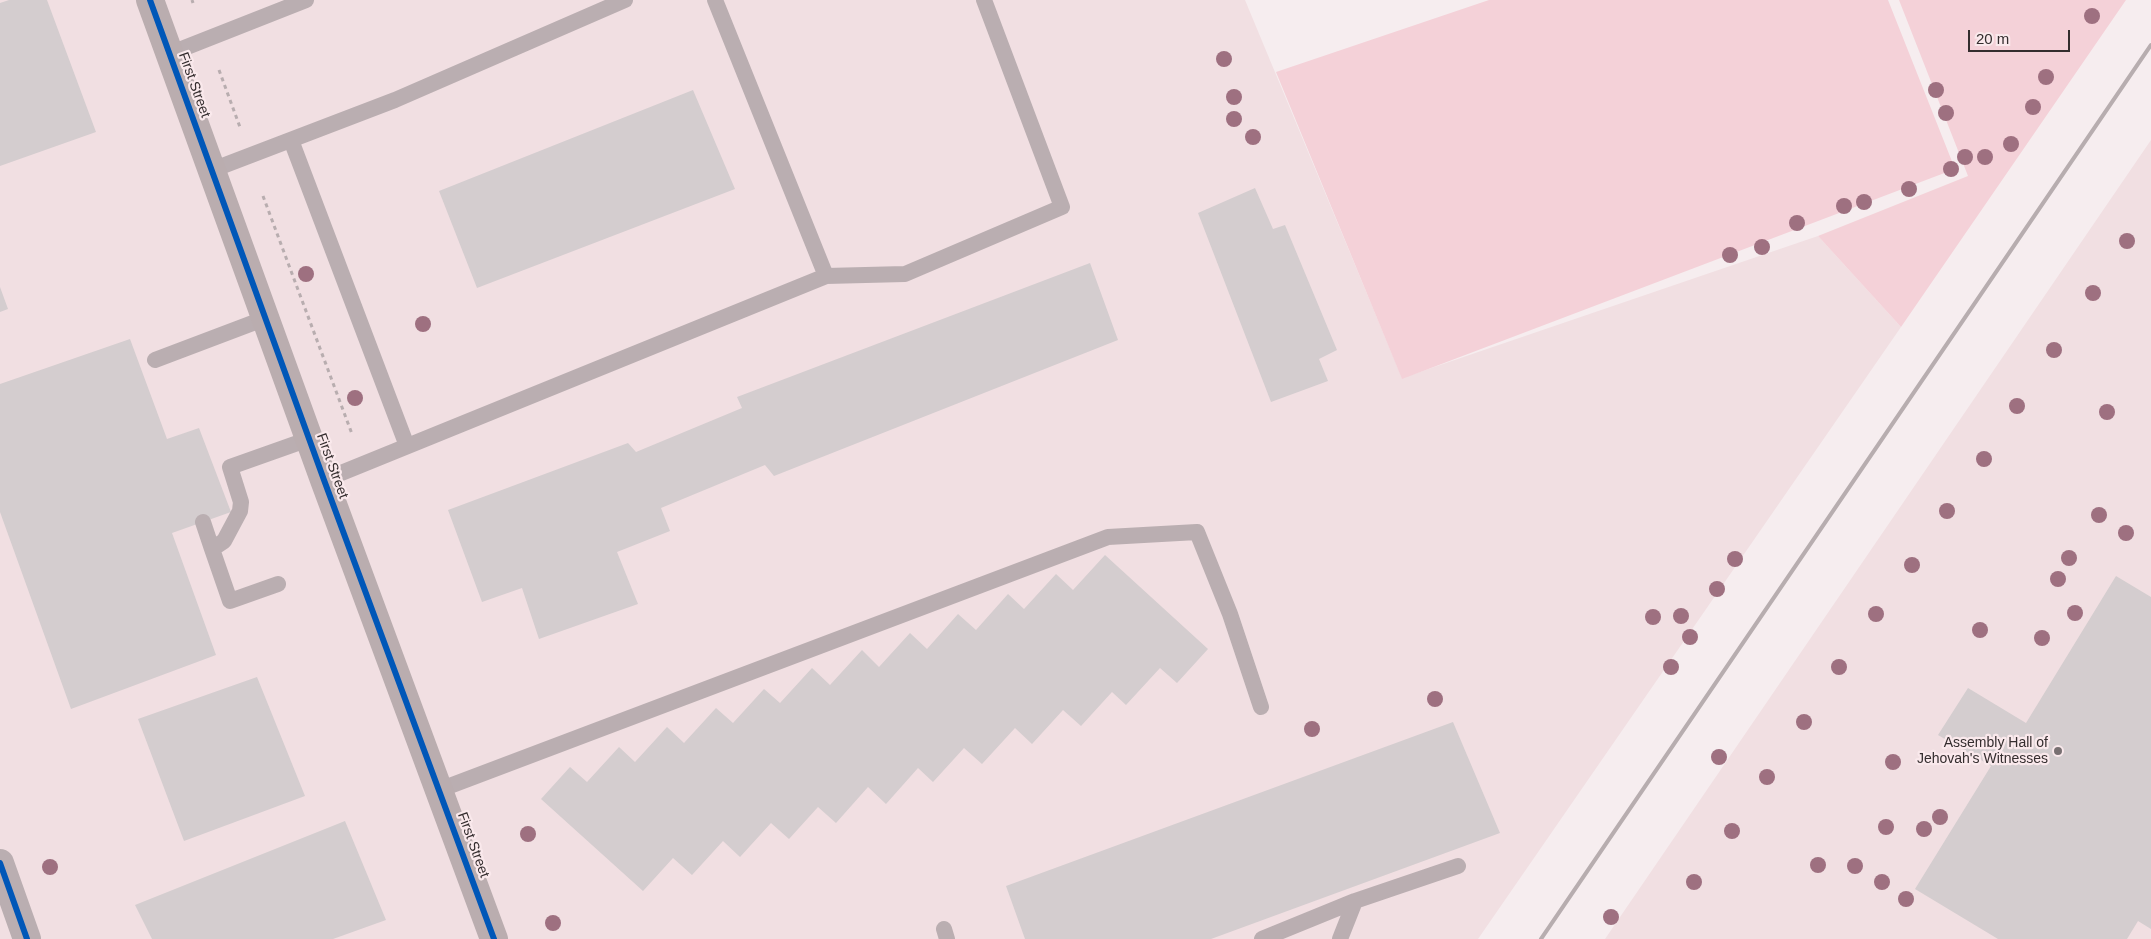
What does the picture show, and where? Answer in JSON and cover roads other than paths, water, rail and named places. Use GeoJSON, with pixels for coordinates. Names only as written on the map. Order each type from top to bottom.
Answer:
{"type":"FeatureCollection","features":[{"type":"Feature","properties":{"kind":"street","name":"First Street"},"geometry":{"type":"LineString","coordinates":[[150,0],[324,480],[494,939]]}},
{"type":"Feature","properties":{"kind":"street"},"geometry":{"type":"LineString","coordinates":[[0,863],[28,939]]}},
{"type":"Feature","properties":{"kind":"lane"},"geometry":{"type":"LineString","coordinates":[[169,54],[306,0]]}},
{"type":"Feature","properties":{"kind":"lane"},"geometry":{"type":"LineString","coordinates":[[212,170],[395,100],[625,0]]}},
{"type":"Feature","properties":{"kind":"lane"},"geometry":{"type":"LineString","coordinates":[[715,0],[826,276]]}},
{"type":"Feature","properties":{"kind":"lane"},"geometry":{"type":"LineString","coordinates":[[324,480],[826,276],[905,274],[1062,207],[984,0]]}},
{"type":"Feature","properties":{"kind":"lane"},"geometry":{"type":"LineString","coordinates":[[291,140],[408,446]]}},
{"type":"Feature","properties":{"kind":"lane"},"geometry":{"type":"LineString","coordinates":[[155,360],[266,318]]}},
{"type":"Feature","properties":{"kind":"lane"},"geometry":{"type":"LineString","coordinates":[[212,549],[224,541],[240,511],[241,502],[223,470],[309,439]]}},
{"type":"Feature","properties":{"kind":"lane"},"geometry":{"type":"LineString","coordinates":[[203,522],[230,601],[278,584]]}},
{"type":"Feature","properties":{"kind":"lane"},"geometry":{"type":"LineString","coordinates":[[439,790],[1108,537],[1197,532],[1230,614],[1261,707]]}},
{"type":"Feature","properties":{"kind":"lane"},"geometry":{"type":"LineString","coordinates":[[1262,939],[1355,902],[1458,866]]}},
{"type":"Feature","properties":{"kind":"lane"},"geometry":{"type":"LineString","coordinates":[[1340,939],[1355,902]]}},
{"type":"Feature","properties":{"kind":"railway"},"geometry":{"type":"LineString","coordinates":[[1541,939],[2151,45]]}},
{"type":"Feature","properties":{"kind":"place","name":"Assembly Hall of Jehovah's Witnesses"},"geometry":{"type":"Point","coordinates":[2058,751]}}]}
